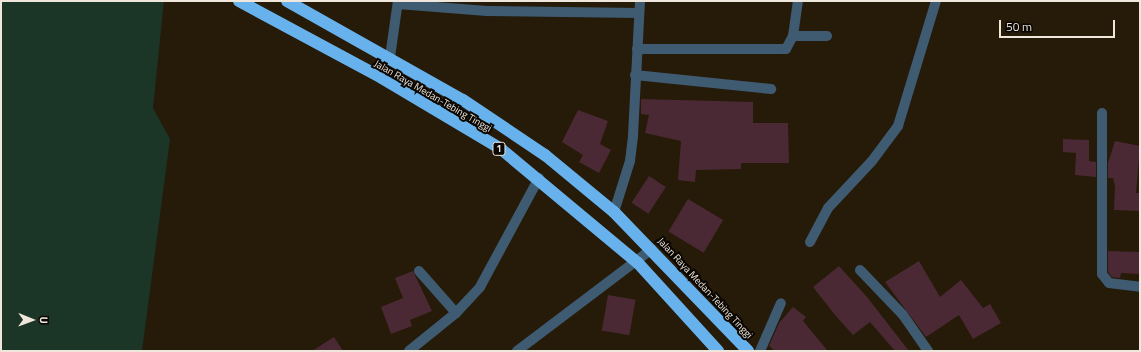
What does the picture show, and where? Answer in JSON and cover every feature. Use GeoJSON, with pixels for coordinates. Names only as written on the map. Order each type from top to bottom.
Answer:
{"type":"FeatureCollection","features":[{"type":"Feature","properties":{"kind":"highway","name":"Jalan Raya Medan-Tebing Tinggi"},"geometry":{"type":"LineString","coordinates":[[240,1],[432,107],[539,178],[638,263],[718,351]]}},
{"type":"Feature","properties":{"kind":"highway","name":"Jalan Raya Medan-Tebing Tinggi"},"geometry":{"type":"LineString","coordinates":[[287,1],[390,57],[545,155],[614,212],[652,249],[748,351]]}},
{"type":"Feature","properties":{"kind":"street"},"geometry":{"type":"LineString","coordinates":[[614,212],[630,161],[640,1]]}},
{"type":"Feature","properties":{"kind":"street"},"geometry":{"type":"LineString","coordinates":[[637,49],[786,49],[793,36],[798,1]]}},
{"type":"Feature","properties":{"kind":"street"},"geometry":{"type":"LineString","coordinates":[[810,242],[828,208],[872,161],[898,126],[936,1]]}},
{"type":"Feature","properties":{"kind":"street"},"geometry":{"type":"LineString","coordinates":[[390,57],[398,2],[486,11],[640,13]]}},
{"type":"Feature","properties":{"kind":"street"},"geometry":{"type":"LineString","coordinates":[[793,36],[827,36]]}},
{"type":"Feature","properties":{"kind":"street"},"geometry":{"type":"LineString","coordinates":[[635,75],[771,89]]}},
{"type":"Feature","properties":{"kind":"street"},"geometry":{"type":"LineString","coordinates":[[1102,113],[1102,274],[1109,283],[1140,287]]}},
{"type":"Feature","properties":{"kind":"street"},"geometry":{"type":"LineString","coordinates":[[409,351],[456,313],[485,279],[502,241],[539,178]]}},
{"type":"Feature","properties":{"kind":"street"},"geometry":{"type":"LineString","coordinates":[[518,351],[638,263],[652,249]]}},
{"type":"Feature","properties":{"kind":"street"},"geometry":{"type":"LineString","coordinates":[[860,270],[903,315],[928,351]]}},
{"type":"Feature","properties":{"kind":"street"},"geometry":{"type":"LineString","coordinates":[[419,271],[456,313]]}},
{"type":"Feature","properties":{"kind":"street"},"geometry":{"type":"LineString","coordinates":[[760,351],[782,303]]}},
{"type":"Feature","properties":{"kind":"green space"},"geometry":{"type":"Polygon","coordinates":[[[1,1],[164,1],[153,108],[170,139],[142,351],[1,351],[1,1]]]}},
{"type":"Feature","properties":{"kind":"building"},"geometry":{"type":"Polygon","coordinates":[[[641,99],[753,102],[753,123],[788,123],[789,163],[741,163],[741,169],[696,170],[695,182],[678,180],[681,141],[645,133],[649,115],[641,114],[641,99]]]}},
{"type":"Feature","properties":{"kind":"building"},"geometry":{"type":"Polygon","coordinates":[[[578,110],[608,121],[600,144],[611,150],[599,173],[579,162],[583,155],[562,142],[578,110]]]}},
{"type":"Feature","properties":{"kind":"building"},"geometry":{"type":"Polygon","coordinates":[[[1063,139],[1089,140],[1089,161],[1096,162],[1096,177],[1075,175],[1076,153],[1063,152],[1063,139]]]}},
{"type":"Feature","properties":{"kind":"building"},"geometry":{"type":"Polygon","coordinates":[[[1115,141],[1140,146],[1136,193],[1140,193],[1140,211],[1114,210],[1115,187],[1113,178],[1108,178],[1108,163],[1115,141]]]}},
{"type":"Feature","properties":{"kind":"building"},"geometry":{"type":"Polygon","coordinates":[[[649,176],[666,187],[648,214],[632,203],[649,176]]]}},
{"type":"Feature","properties":{"kind":"building"},"geometry":{"type":"Polygon","coordinates":[[[688,199],[723,220],[704,253],[668,232],[688,199]]]}},
{"type":"Feature","properties":{"kind":"building"},"geometry":{"type":"Polygon","coordinates":[[[1108,251],[1140,252],[1140,274],[1121,273],[1120,278],[1112,277],[1108,272],[1108,251]]]}},
{"type":"Feature","properties":{"kind":"building"},"geometry":{"type":"Polygon","coordinates":[[[919,261],[940,297],[961,280],[983,308],[990,304],[1001,323],[973,339],[959,315],[926,337],[885,282],[919,261]]]}},
{"type":"Feature","properties":{"kind":"building"},"geometry":{"type":"Polygon","coordinates":[[[839,266],[867,297],[909,351],[895,351],[870,322],[853,335],[835,315],[813,287],[839,266]]]}},
{"type":"Feature","properties":{"kind":"building"},"geometry":{"type":"Polygon","coordinates":[[[413,271],[432,311],[410,320],[412,326],[391,334],[381,307],[403,298],[395,278],[413,271]]]}},
{"type":"Feature","properties":{"kind":"building"},"geometry":{"type":"Polygon","coordinates":[[[608,295],[636,300],[629,335],[602,330],[608,295]]]}},
{"type":"Feature","properties":{"kind":"building"},"geometry":{"type":"Polygon","coordinates":[[[793,307],[806,317],[803,321],[828,351],[775,351],[769,346],[779,323],[793,307]]]}},
{"type":"Feature","properties":{"kind":"building"},"geometry":{"type":"Polygon","coordinates":[[[334,337],[343,351],[312,351],[334,337]]]}}]}
